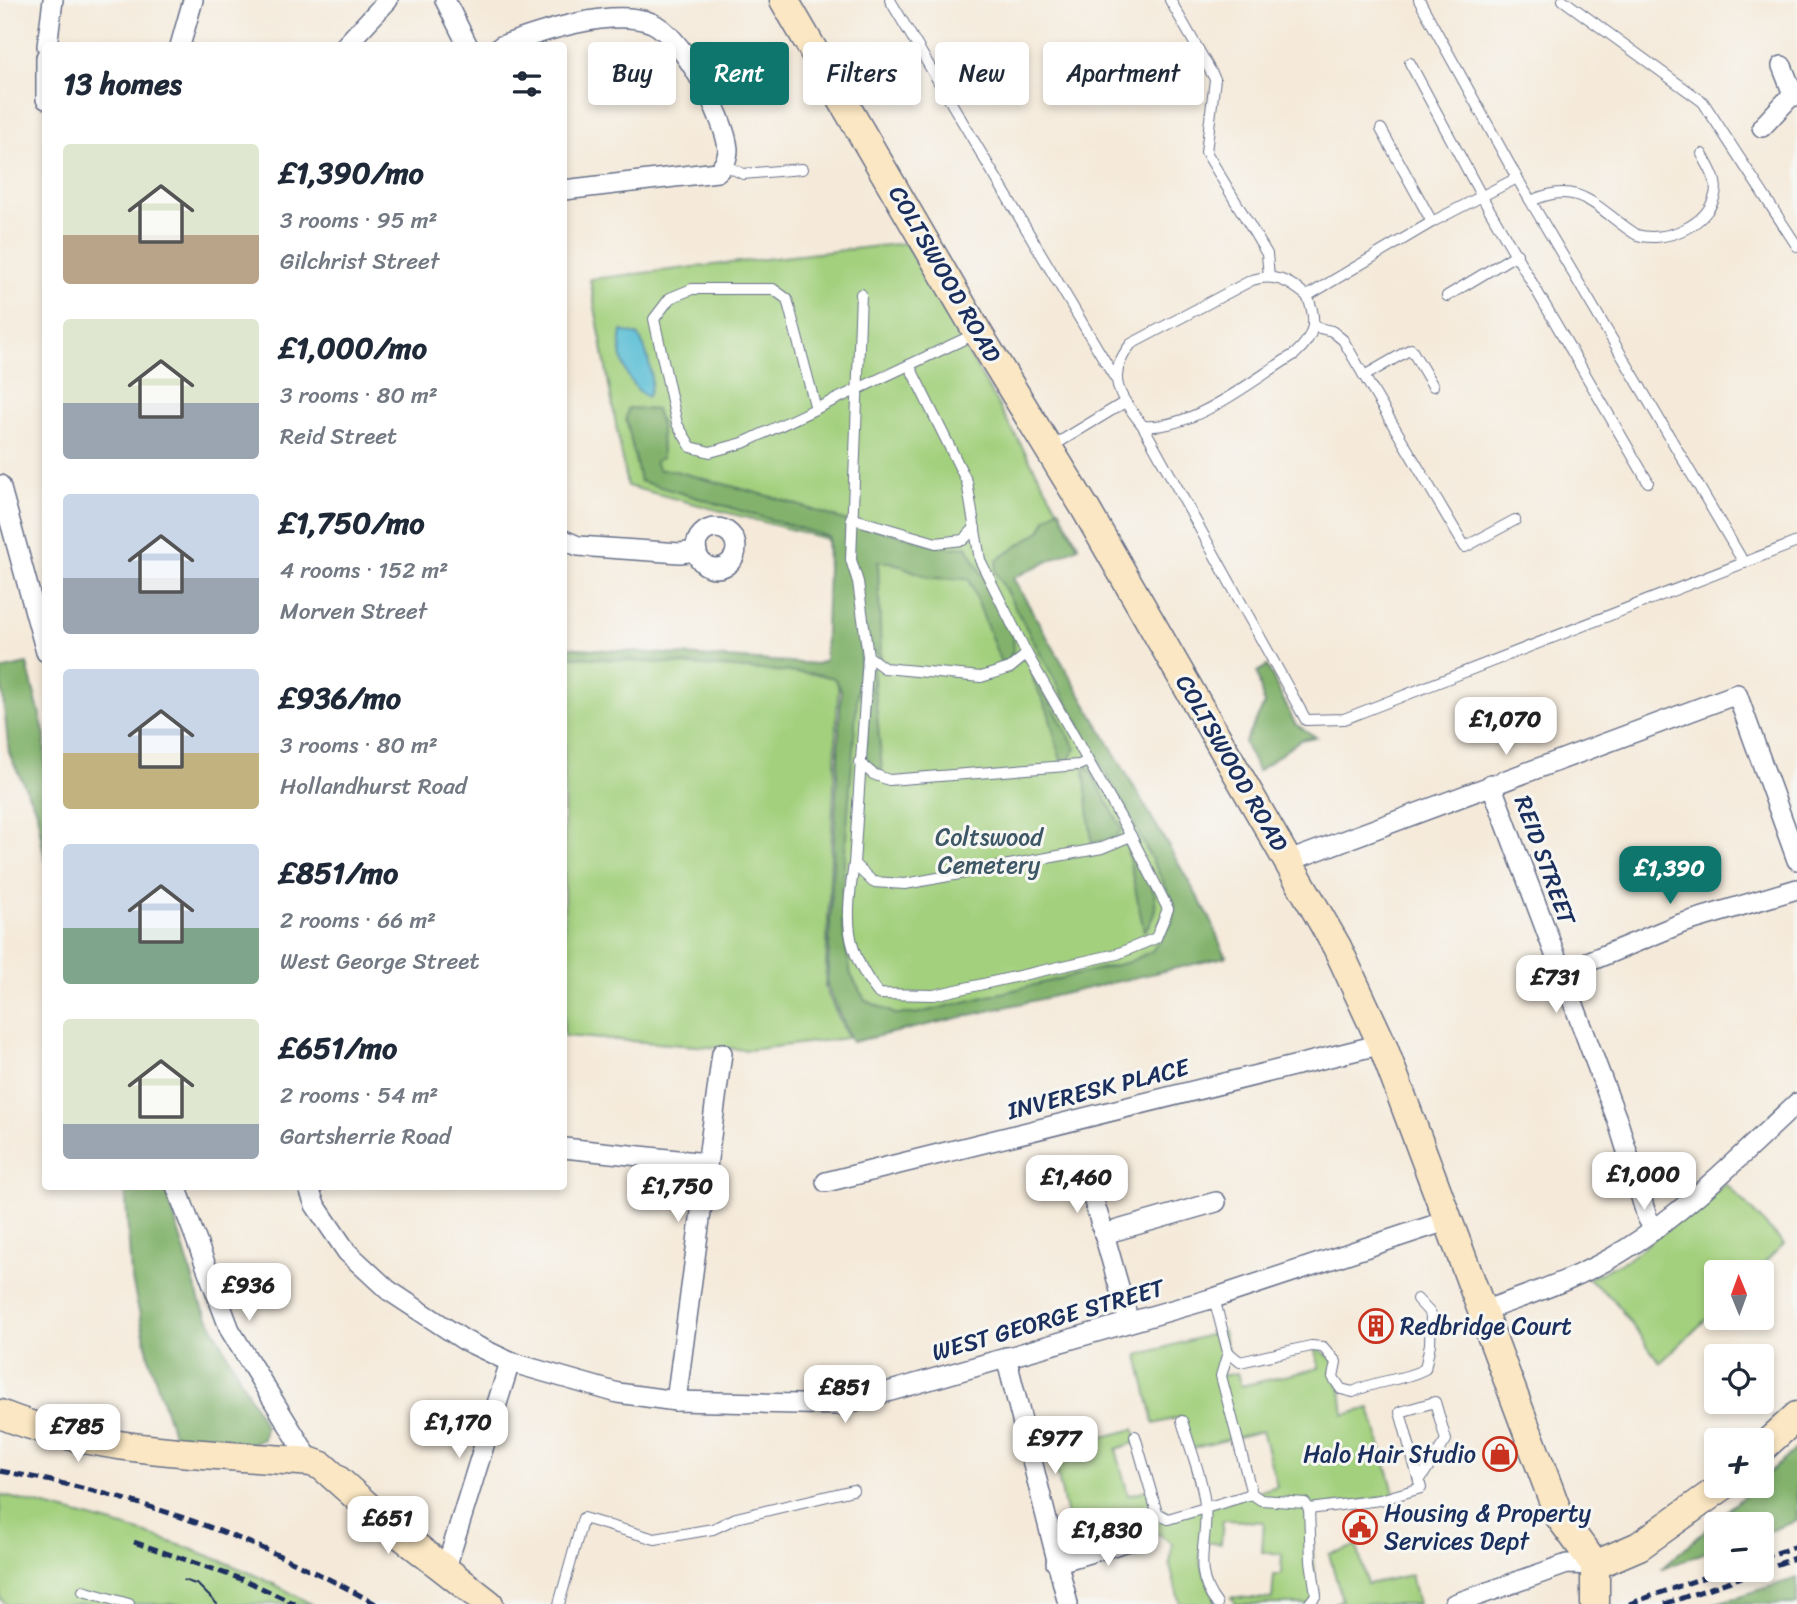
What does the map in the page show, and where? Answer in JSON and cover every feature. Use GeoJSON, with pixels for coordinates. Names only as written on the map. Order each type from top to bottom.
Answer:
{"type":"FeatureCollection","features":[{"type":"Feature","properties":{"kind":"main road","name":"COLTSWOOD ROAD"},"geometry":{"type":"LineString","coordinates":[[784,0],[1337,947],[1382,1044],[1559,1516],[1595,1565]]}},
{"type":"Feature","properties":{"kind":"main road"},"geometry":{"type":"LineString","coordinates":[[0,1414],[68,1438],[173,1452],[322,1465],[445,1571],[489,1604]]}},
{"type":"Feature","properties":{"kind":"main road"},"geometry":{"type":"LineString","coordinates":[[1774,1437],[1797,1416]]}},
{"type":"Feature","properties":{"kind":"main road"},"geometry":{"type":"LineString","coordinates":[[1595,1604],[1595,1565],[1639,1546],[1706,1498]]}},
{"type":"Feature","properties":{"kind":"street"},"geometry":{"type":"LineString","coordinates":[[48,42],[53,0]]}},
{"type":"Feature","properties":{"kind":"street"},"geometry":{"type":"LineString","coordinates":[[181,42],[193,0]]}},
{"type":"Feature","properties":{"kind":"street"},"geometry":{"type":"LineString","coordinates":[[349,42],[388,0]]}},
{"type":"Feature","properties":{"kind":"street"},"geometry":{"type":"LineString","coordinates":[[445,0],[466,42]]}},
{"type":"Feature","properties":{"kind":"street"},"geometry":{"type":"LineString","coordinates":[[512,42],[564,24],[629,19],[652,23],[668,34],[680,48],[717,113],[728,152],[725,165],[717,172],[567,190]]}},
{"type":"Feature","properties":{"kind":"street"},"geometry":{"type":"LineString","coordinates":[[1762,127],[1795,95],[1782,66]]}},
{"type":"Feature","properties":{"kind":"street"},"geometry":{"type":"LineString","coordinates":[[0,485],[42,637]]}},
{"type":"Feature","properties":{"kind":"street"},"geometry":{"type":"LineString","coordinates":[[567,541],[591,547],[680,553],[697,551]]}},
{"type":"Feature","properties":{"kind":"street"},"geometry":{"type":"LineString","coordinates":[[1289,861],[1737,694],[1797,860]]}},
{"type":"Feature","properties":{"kind":"street","name":"REID STREET"},"geometry":{"type":"LineString","coordinates":[[1491,784],[1654,1230]]}},
{"type":"Feature","properties":{"kind":"street"},"geometry":{"type":"LineString","coordinates":[[1562,973],[1680,924],[1797,888]]}},
{"type":"Feature","properties":{"kind":"street","name":"INVERESK PLACE"},"geometry":{"type":"LineString","coordinates":[[825,1182],[1382,1044]]}},
{"type":"Feature","properties":{"kind":"street"},"geometry":{"type":"LineString","coordinates":[[676,1401],[722,1053]]}},
{"type":"Feature","properties":{"kind":"street"},"geometry":{"type":"LineString","coordinates":[[1483,1311],[1623,1251],[1654,1230],[1718,1176],[1797,1103]]}},
{"type":"Feature","properties":{"kind":"street"},"geometry":{"type":"LineString","coordinates":[[567,1148],[706,1163]]}},
{"type":"Feature","properties":{"kind":"street"},"geometry":{"type":"LineString","coordinates":[[1089,1185],[1129,1322]]}},
{"type":"Feature","properties":{"kind":"street"},"geometry":{"type":"LineString","coordinates":[[178,1190],[230,1330],[311,1462]]}},
{"type":"Feature","properties":{"kind":"street","name":"WEST GEORGE STREET"},"geometry":{"type":"LineString","coordinates":[[309,1190],[315,1205],[347,1252],[387,1290],[453,1333],[510,1362],[618,1393],[676,1401],[842,1405],[1214,1298],[1449,1220]]}},
{"type":"Feature","properties":{"kind":"street"},"geometry":{"type":"LineString","coordinates":[[1104,1234],[1216,1202]]}},
{"type":"Feature","properties":{"kind":"street"},"geometry":{"type":"LineString","coordinates":[[1006,1357],[1068,1604]]}},
{"type":"Feature","properties":{"kind":"street"},"geometry":{"type":"LineString","coordinates":[[445,1571],[510,1362]]}},
{"type":"Feature","properties":{"kind":"street"},"geometry":{"type":"LineString","coordinates":[[1056,1563],[1149,1535]]}},
{"type":"Feature","properties":{"kind":"street"},"geometry":{"type":"LineString","coordinates":[[1454,1604],[1567,1564],[1595,1565]]}},
{"type":"Feature","properties":{"kind":"lane"},"geometry":{"type":"LineString","coordinates":[[890,0],[1115,378],[1125,402],[1143,426],[1306,720],[1344,719],[1797,542]]}},
{"type":"Feature","properties":{"kind":"lane"},"geometry":{"type":"LineString","coordinates":[[1170,0],[1215,79],[1206,152],[1267,254],[1269,277]]}},
{"type":"Feature","properties":{"kind":"lane"},"geometry":{"type":"LineString","coordinates":[[1419,0],[1517,178],[1744,563]]}},
{"type":"Feature","properties":{"kind":"lane"},"geometry":{"type":"LineString","coordinates":[[1563,0],[1703,102],[1797,246]]}},
{"type":"Feature","properties":{"kind":"lane"},"geometry":{"type":"LineString","coordinates":[[1410,63],[1482,197],[1648,482]]}},
{"type":"Feature","properties":{"kind":"lane"},"geometry":{"type":"LineString","coordinates":[[1381,129],[1432,222]]}},
{"type":"Feature","properties":{"kind":"lane"},"geometry":{"type":"LineString","coordinates":[[1531,201],[1550,192],[1577,194],[1637,235],[1648,238],[1667,236],[1684,229],[1704,214],[1715,195],[1714,178],[1702,154]]}},
{"type":"Feature","properties":{"kind":"lane"},"geometry":{"type":"LineString","coordinates":[[725,165],[743,174],[802,169]]}},
{"type":"Feature","properties":{"kind":"lane"},"geometry":{"type":"LineString","coordinates":[[1307,296],[1432,222],[1517,178]]}},
{"type":"Feature","properties":{"kind":"lane"},"geometry":{"type":"LineString","coordinates":[[1447,296],[1517,254]]}},
{"type":"Feature","properties":{"kind":"lane"},"geometry":{"type":"LineString","coordinates":[[1115,378],[1120,358],[1131,344],[1252,280],[1269,277],[1294,285],[1307,296],[1314,312],[1315,327],[1306,343],[1295,354],[1197,414],[1162,427],[1143,426]]}},
{"type":"Feature","properties":{"kind":"lane"},"geometry":{"type":"LineString","coordinates":[[816,409],[787,299],[773,289],[692,289],[670,298],[654,319],[677,424],[691,447],[710,452],[743,443],[816,409],[909,365],[978,333]]}},
{"type":"Feature","properties":{"kind":"lane"},"geometry":{"type":"LineString","coordinates":[[861,294],[860,388],[851,518],[851,560],[858,582],[868,656],[854,864],[846,916],[861,972],[879,994],[934,995],[1117,954],[1156,938],[1168,909],[1131,836],[1027,654],[980,560],[967,482],[909,365]]}},
{"type":"Feature","properties":{"kind":"lane"},"geometry":{"type":"LineString","coordinates":[[1315,327],[1332,331],[1343,340],[1465,547],[1515,520]]}},
{"type":"Feature","properties":{"kind":"lane"},"geometry":{"type":"LineString","coordinates":[[1364,376],[1411,349],[1433,386]]}},
{"type":"Feature","properties":{"kind":"lane"},"geometry":{"type":"LineString","coordinates":[[1048,448],[1125,402]]}},
{"type":"Feature","properties":{"kind":"lane"},"geometry":{"type":"LineString","coordinates":[[851,518],[936,543],[962,540],[975,528]]}},
{"type":"Feature","properties":{"kind":"lane"},"geometry":{"type":"LineString","coordinates":[[868,656],[884,668],[981,677],[1010,668],[1027,654]]}},
{"type":"Feature","properties":{"kind":"lane"},"geometry":{"type":"LineString","coordinates":[[859,762],[873,774],[889,780],[1079,765],[1088,761]]}},
{"type":"Feature","properties":{"kind":"lane"},"geometry":{"type":"LineString","coordinates":[[854,864],[873,883],[905,884],[1102,848],[1131,836]]}},
{"type":"Feature","properties":{"kind":"lane"},"geometry":{"type":"LineString","coordinates":[[1214,1298],[1228,1352],[1221,1376],[1252,1494],[1261,1500],[1304,1503],[1310,1509],[1311,1561],[1317,1595],[1309,1604]]}},
{"type":"Feature","properties":{"kind":"lane"},"geometry":{"type":"LineString","coordinates":[[1228,1352],[1240,1362],[1311,1346],[1323,1347],[1336,1362],[1333,1377],[1341,1389],[1353,1392],[1372,1382],[1407,1378],[1425,1370],[1430,1344],[1432,1314],[1417,1299]]}},
{"type":"Feature","properties":{"kind":"lane"},"geometry":{"type":"LineString","coordinates":[[1310,1509],[1380,1500],[1421,1488],[1419,1481],[1400,1412],[1435,1402],[1446,1440],[1419,1481]]}},
{"type":"Feature","properties":{"kind":"lane"},"geometry":{"type":"LineString","coordinates":[[1182,1421],[1205,1506],[1200,1562],[1206,1590],[1217,1604]]}},
{"type":"Feature","properties":{"kind":"lane"},"geometry":{"type":"LineString","coordinates":[[1135,1436],[1157,1513],[1168,1519],[1252,1494]]}},
{"type":"Feature","properties":{"kind":"lane"},"geometry":{"type":"LineString","coordinates":[[559,1604],[583,1518],[655,1539],[713,1529],[736,1518],[853,1490]]}},
{"type":"Feature","properties":{"kind":"lane"},"geometry":{"type":"LineString","coordinates":[[83,1591],[130,1604]]}},
{"type":"Feature","properties":{"kind":"green space","name":"Coltswood Cemetery"},"geometry":{"type":"Polygon","coordinates":[[[905,243],[1078,544],[1010,577],[1226,955],[858,1040],[830,986],[842,673],[831,665],[827,539],[627,486],[590,279],[905,243]]]}},
{"type":"Feature","properties":{"kind":"green space"},"geometry":{"type":"Polygon","coordinates":[[[628,408],[656,410],[661,426],[662,457],[655,462],[659,470],[671,470],[776,498],[859,525],[951,548],[967,546],[1014,636],[1009,661],[1001,663],[969,579],[930,578],[891,562],[878,562],[881,659],[862,637],[842,889],[842,921],[851,975],[865,1000],[895,1014],[915,1014],[1129,962],[1152,951],[1172,922],[1175,905],[1130,817],[995,571],[997,560],[1041,530],[1046,519],[1059,508],[1078,547],[1013,578],[1211,920],[1225,957],[852,1042],[827,986],[841,690],[834,678],[817,674],[567,656],[567,647],[817,664],[825,660],[829,537],[640,481],[626,418],[628,408]]]}},
{"type":"Feature","properties":{"kind":"green space"},"geometry":{"type":"Polygon","coordinates":[[[567,652],[839,672],[825,988],[848,1038],[749,1050],[567,1036],[567,652]]]}},
{"type":"Feature","properties":{"kind":"green space"},"geometry":{"type":"Polygon","coordinates":[[[27,664],[42,723],[42,843],[37,812],[9,753],[0,670],[27,664]]]}},
{"type":"Feature","properties":{"kind":"green space"},"geometry":{"type":"Polygon","coordinates":[[[1267,666],[1295,724],[1316,737],[1300,740],[1258,771],[1244,743],[1264,705],[1257,672],[1267,666]]]}},
{"type":"Feature","properties":{"kind":"green space"},"geometry":{"type":"Polygon","coordinates":[[[1031,668],[1076,749],[1068,760],[1061,761],[1048,711],[1034,682],[1031,668]]]}},
{"type":"Feature","properties":{"kind":"green space"},"geometry":{"type":"Polygon","coordinates":[[[873,669],[882,771],[868,763],[864,752],[873,669]]]}},
{"type":"Feature","properties":{"kind":"green space"},"geometry":{"type":"Polygon","coordinates":[[[1087,765],[1122,829],[1115,838],[1092,843],[1084,770],[1087,765]]]}},
{"type":"Feature","properties":{"kind":"green space"},"geometry":{"type":"Polygon","coordinates":[[[1126,844],[1131,844],[1148,877],[1155,898],[1155,909],[1144,931],[1126,844]]]}},
{"type":"Feature","properties":{"kind":"green space"},"geometry":{"type":"Polygon","coordinates":[[[1726,1184],[1784,1244],[1767,1260],[1704,1260],[1704,1321],[1660,1363],[1613,1299],[1588,1279],[1628,1259],[1726,1184]]]}},
{"type":"Feature","properties":{"kind":"green space"},"geometry":{"type":"Polygon","coordinates":[[[125,1190],[166,1190],[200,1302],[265,1426],[263,1439],[249,1444],[175,1440],[150,1362],[131,1275],[125,1190]]]}},
{"type":"Feature","properties":{"kind":"green space"},"geometry":{"type":"Polygon","coordinates":[[[1223,1331],[1228,1352],[1221,1376],[1237,1373],[1241,1386],[1319,1368],[1315,1346],[1336,1362],[1333,1377],[1341,1389],[1344,1415],[1370,1408],[1395,1496],[1310,1509],[1316,1595],[1309,1604],[1235,1604],[1231,1597],[1272,1599],[1274,1575],[1281,1575],[1282,1554],[1262,1552],[1264,1522],[1223,1520],[1221,1544],[1202,1542],[1200,1562],[1217,1604],[1180,1604],[1170,1566],[1172,1543],[1128,1514],[1123,1520],[1091,1529],[1067,1516],[1052,1450],[1134,1429],[1137,1442],[1116,1449],[1128,1495],[1150,1489],[1157,1513],[1168,1519],[1277,1486],[1262,1431],[1190,1449],[1181,1417],[1154,1424],[1138,1355],[1223,1331]]]}},
{"type":"Feature","properties":{"kind":"green space"},"geometry":{"type":"Polygon","coordinates":[[[1797,1448],[1797,1521],[1774,1529],[1774,1512],[1726,1512],[1741,1498],[1774,1498],[1774,1468],[1797,1448]]]}},
{"type":"Feature","properties":{"kind":"green space"},"geometry":{"type":"Polygon","coordinates":[[[0,1495],[160,1538],[237,1567],[311,1604],[6,1604],[0,1598],[0,1495]]]}},
{"type":"Feature","properties":{"kind":"green space"},"geometry":{"type":"Polygon","coordinates":[[[1704,1531],[1704,1553],[1661,1569],[1704,1531]]]}},
{"type":"Feature","properties":{"kind":"green space"},"geometry":{"type":"Polygon","coordinates":[[[1357,1546],[1367,1584],[1411,1575],[1418,1604],[1333,1604],[1342,1600],[1329,1554],[1357,1546]]]}},
{"type":"Feature","properties":{"kind":"green space"},"geometry":{"type":"Polygon","coordinates":[[[1797,1578],[1797,1604],[1714,1604],[1797,1578]]]}},
{"type":"Feature","properties":{"kind":"water"},"geometry":{"type":"Polygon","coordinates":[[[622,331],[638,335],[645,348],[651,374],[647,397],[634,385],[625,368],[621,350],[622,331]]]}},
{"type":"Feature","properties":{"kind":"tram line"},"geometry":{"type":"LineString","coordinates":[[184,1580],[198,1585],[217,1604]]}},
{"type":"Feature","properties":{"kind":"railway"},"geometry":{"type":"LineString","coordinates":[[0,1471],[99,1492],[194,1521],[286,1559],[376,1604]]}},
{"type":"Feature","properties":{"kind":"railway"},"geometry":{"type":"LineString","coordinates":[[134,1542],[247,1581],[295,1604]]}},
{"type":"Feature","properties":{"kind":"railway"},"geometry":{"type":"LineString","coordinates":[[1774,1554],[1797,1546]]}},
{"type":"Feature","properties":{"kind":"railway"},"geometry":{"type":"LineString","coordinates":[[1774,1566],[1797,1557]]}},
{"type":"Feature","properties":{"kind":"railway"},"geometry":{"type":"LineString","coordinates":[[1629,1604],[1704,1577]]}},
{"type":"Feature","properties":{"kind":"railway"},"geometry":{"type":"LineString","coordinates":[[1665,1604],[1728,1582]]}},
{"type":"Feature","properties":{"kind":"place","name":"Redbridge Court"},"geometry":{"type":"Point","coordinates":[1376,1326]}},
{"type":"Feature","properties":{"kind":"place","name":"Halo Hair Studio"},"geometry":{"type":"Point","coordinates":[1500,1454]}},
{"type":"Feature","properties":{"kind":"place","name":"Housing & Property Services Dept"},"geometry":{"type":"Point","coordinates":[1360,1527]}}]}
